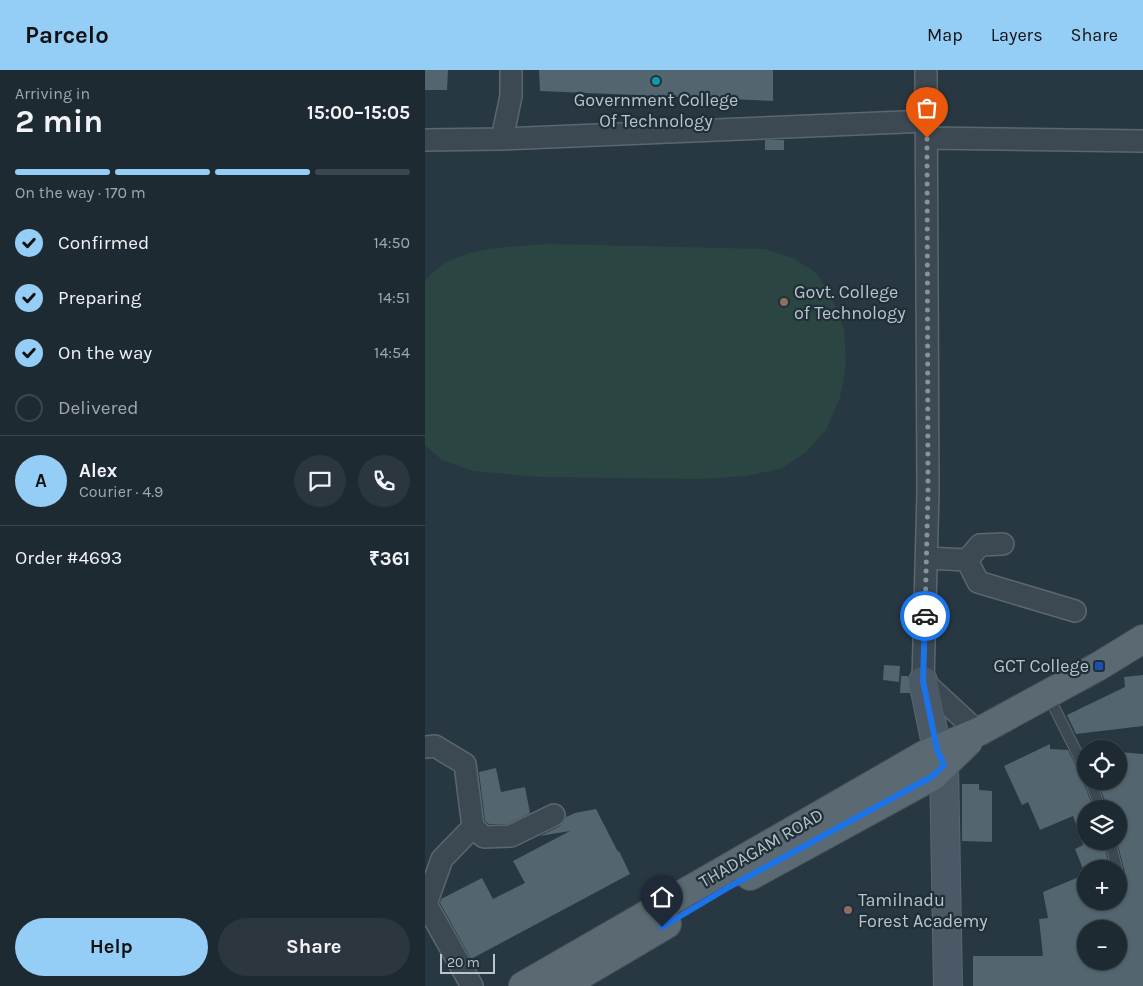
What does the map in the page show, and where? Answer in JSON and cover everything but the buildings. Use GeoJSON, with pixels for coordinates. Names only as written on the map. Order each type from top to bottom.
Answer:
{"type":"FeatureCollection","features":[{"type":"Feature","properties":{"kind":"main road","name":"THADAGAM ROAD"},"geometry":{"type":"LineString","coordinates":[[562,986],[729,887],[933,776],[940,757],[978,732],[1099,666],[1143,639]]}},
{"type":"Feature","properties":{"kind":"main road"},"geometry":{"type":"LineString","coordinates":[[923,681],[940,757],[948,986]]}},
{"type":"Feature","properties":{"kind":"main road","name":"THADAGAM ROAD"},"geometry":{"type":"LineString","coordinates":[[523,986],[924,755],[940,757]]}},
{"type":"Feature","properties":{"kind":"street"},"geometry":{"type":"LineString","coordinates":[[502,139],[511,96],[511,70]]}},
{"type":"Feature","properties":{"kind":"street"},"geometry":{"type":"LineString","coordinates":[[926,70],[928,492],[923,681],[978,732]]}},
{"type":"Feature","properties":{"kind":"street"},"geometry":{"type":"LineString","coordinates":[[425,140],[927,129],[1143,141]]}},
{"type":"Feature","properties":{"kind":"street"},"geometry":{"type":"LineString","coordinates":[[967,560],[980,545],[1003,544]]}},
{"type":"Feature","properties":{"kind":"street"},"geometry":{"type":"LineString","coordinates":[[927,558],[967,560]]}},
{"type":"Feature","properties":{"kind":"street"},"geometry":{"type":"LineString","coordinates":[[967,560],[978,582],[1075,611]]}},
{"type":"Feature","properties":{"kind":"street"},"geometry":{"type":"LineString","coordinates":[[425,748],[435,746],[465,764],[473,827],[484,837],[511,836],[553,815]]}},
{"type":"Feature","properties":{"kind":"street"},"geometry":{"type":"LineString","coordinates":[[472,986],[426,904],[442,859],[473,827]]}},
{"type":"Feature","properties":{"kind":"lane"},"geometry":{"type":"LineString","coordinates":[[1048,694],[1077,754]]}},
{"type":"Feature","properties":{"kind":"green space"},"geometry":{"type":"Polygon","coordinates":[[[548,244],[765,249],[795,259],[816,273],[832,298],[844,329],[846,366],[840,397],[826,430],[806,452],[781,469],[745,476],[703,479],[539,477],[474,471],[442,460],[425,445],[425,281],[437,269],[465,255],[482,250],[548,244]]]}},
{"type":"Feature","properties":{"kind":"way so far"},"geometry":{"type":"LineString","coordinates":[[925,616],[928,492],[927,138]]}},
{"type":"Feature","properties":{"kind":"place","name":"Government College Of Technology"},"geometry":{"type":"Point","coordinates":[656,81]}},
{"type":"Feature","properties":{"kind":"place","name":"Govt. College of Technology"},"geometry":{"type":"Point","coordinates":[784,302]}},
{"type":"Feature","properties":{"kind":"place","name":"GCT College"},"geometry":{"type":"Point","coordinates":[1099,666]}},
{"type":"Feature","properties":{"kind":"place","name":"Tamilnadu Forest Academy"},"geometry":{"type":"Point","coordinates":[848,910]}},
{"type":"Feature","properties":{"kind":"route"},"geometry":{"type":"LineString","coordinates":[[662,927],[729,887],[933,776],[944,765],[937,749],[923,681],[925,616]]}}]}
